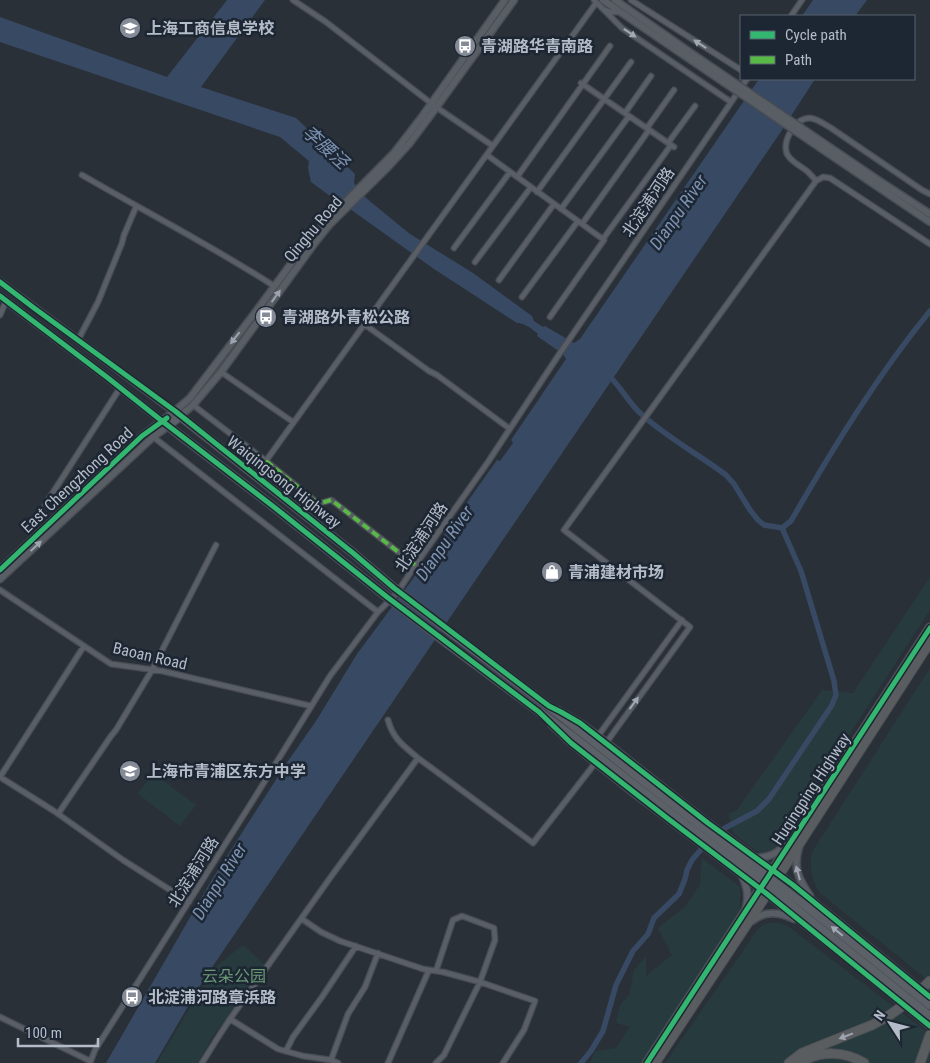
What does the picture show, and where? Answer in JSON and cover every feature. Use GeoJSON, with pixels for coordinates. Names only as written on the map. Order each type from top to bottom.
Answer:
{"type":"FeatureCollection","features":[{"type":"Feature","properties":{"kind":"highway","name":"Huqingping Highway"},"geometry":{"type":"LineString","coordinates":[[653,1060],[743,931],[800,828],[930,628]]}},
{"type":"Feature","properties":{"kind":"highway","name":"Huqingping Highway"},"geometry":{"type":"LineString","coordinates":[[776,872],[802,840],[930,642]]}},
{"type":"Feature","properties":{"kind":"highway","name":"Huqingping Highway"},"geometry":{"type":"LineString","coordinates":[[653,1060],[745,913],[767,887]]}},
{"type":"Feature","properties":{"kind":"highway"},"geometry":{"type":"LineString","coordinates":[[789,1063],[802,1053],[872,1025],[887,1017],[901,1008],[930,981]]}},
{"type":"Feature","properties":{"kind":"highway"},"geometry":{"type":"LineString","coordinates":[[920,1063],[930,1035]]}},
{"type":"Feature","properties":{"kind":"highway"},"geometry":{"type":"LineString","coordinates":[[800,1063],[821,1054],[845,1054],[864,1063]]}},
{"type":"Feature","properties":{"kind":"main road","name":"Qinghu Road"},"geometry":{"type":"LineString","coordinates":[[434,105],[505,0]]}},
{"type":"Feature","properties":{"kind":"main road","name":"Qinghu Road"},"geometry":{"type":"LineString","coordinates":[[165,424],[190,398],[310,238],[362,189],[394,153],[434,105],[514,0]]}},
{"type":"Feature","properties":{"kind":"main road"},"geometry":{"type":"LineString","coordinates":[[603,0],[690,55]]}},
{"type":"Feature","properties":{"kind":"main road"},"geometry":{"type":"LineString","coordinates":[[615,0],[690,55],[876,182],[930,222]]}},
{"type":"Feature","properties":{"kind":"main road"},"geometry":{"type":"LineString","coordinates":[[876,182],[930,214]]}},
{"type":"Feature","properties":{"kind":"main road","name":"Qinghu Road"},"geometry":{"type":"LineString","coordinates":[[177,413],[193,405],[221,372],[314,244],[344,207]]}},
{"type":"Feature","properties":{"kind":"main road","name":"Waiqingsong Highway"},"geometry":{"type":"LineString","coordinates":[[0,282],[177,413],[353,553],[394,588],[549,706],[663,802],[930,1016]]}},
{"type":"Feature","properties":{"kind":"main road","name":"Waiqingsong Highway"},"geometry":{"type":"LineString","coordinates":[[0,296],[281,512],[448,644],[806,906],[930,1005]]}},
{"type":"Feature","properties":{"kind":"main road","name":"East Chengzhong Road"},"geometry":{"type":"LineString","coordinates":[[0,570],[150,434],[165,424]]}},
{"type":"Feature","properties":{"kind":"main road","name":"East Chengzhong Road"},"geometry":{"type":"LineString","coordinates":[[0,579],[150,434]]}},
{"type":"Feature","properties":{"kind":"main road"},"geometry":{"type":"LineString","coordinates":[[549,706],[571,717],[598,736],[708,823],[776,872],[930,997]]}},
{"type":"Feature","properties":{"kind":"main road"},"geometry":{"type":"LineString","coordinates":[[539,712],[563,736],[726,864],[767,887],[789,891],[815,903]]}},
{"type":"Feature","properties":{"kind":"main road"},"geometry":{"type":"LineString","coordinates":[[756,858],[774,854],[800,828]]}},
{"type":"Feature","properties":{"kind":"main road"},"geometry":{"type":"LineString","coordinates":[[802,840],[796,861],[797,871],[801,883],[815,903]]}},
{"type":"Feature","properties":{"kind":"main road"},"geometry":{"type":"LineString","coordinates":[[726,864],[735,864],[738,861],[742,853],[740,847]]}},
{"type":"Feature","properties":{"kind":"main road"},"geometry":{"type":"LineString","coordinates":[[740,847],[751,859],[767,887],[797,918],[930,1026]]}},
{"type":"Feature","properties":{"kind":"main road"},"geometry":{"type":"LineString","coordinates":[[735,870],[746,884],[748,902],[745,913]]}},
{"type":"Feature","properties":{"kind":"main road"},"geometry":{"type":"LineString","coordinates":[[743,931],[756,918],[767,913],[786,915],[810,929]]}},
{"type":"Feature","properties":{"kind":"street"},"geometry":{"type":"LineString","coordinates":[[293,0],[326,22],[434,105],[493,146]]}},
{"type":"Feature","properties":{"kind":"street"},"geometry":{"type":"LineString","coordinates":[[631,0],[740,69]]}},
{"type":"Feature","properties":{"kind":"street"},"geometry":{"type":"LineString","coordinates":[[792,15],[802,0]]}},
{"type":"Feature","properties":{"kind":"street"},"geometry":{"type":"LineString","coordinates":[[255,476],[595,1],[622,28],[732,102]]}},
{"type":"Feature","properties":{"kind":"street"},"geometry":{"type":"LineString","coordinates":[[602,9],[610,12],[621,12]]}},
{"type":"Feature","properties":{"kind":"street"},"geometry":{"type":"LineString","coordinates":[[517,177],[610,46]]}},
{"type":"Feature","properties":{"kind":"street"},"geometry":{"type":"LineString","coordinates":[[537,192],[632,62]]}},
{"type":"Feature","properties":{"kind":"street"},"geometry":{"type":"LineString","coordinates":[[562,209],[651,76]]}},
{"type":"Feature","properties":{"kind":"street","name":"北淀浦河路"},"geometry":{"type":"LineString","coordinates":[[90,1062],[95,1050],[330,676],[378,612],[397,593],[746,80]]}},
{"type":"Feature","properties":{"kind":"street"},"geometry":{"type":"LineString","coordinates":[[582,83],[671,145]]}},
{"type":"Feature","properties":{"kind":"street"},"geometry":{"type":"LineString","coordinates":[[522,297],[580,222],[674,90]]}},
{"type":"Feature","properties":{"kind":"street"},"geometry":{"type":"LineString","coordinates":[[550,318],[603,239],[671,145],[695,106]]}},
{"type":"Feature","properties":{"kind":"street"},"geometry":{"type":"LineString","coordinates":[[816,181],[809,172],[789,157],[786,152],[786,146],[792,130],[799,122],[810,118],[818,120],[831,128],[930,194]]}},
{"type":"Feature","properties":{"kind":"street"},"geometry":{"type":"LineString","coordinates":[[486,155],[603,239]]}},
{"type":"Feature","properties":{"kind":"street"},"geometry":{"type":"LineString","coordinates":[[454,248],[510,172]]}},
{"type":"Feature","properties":{"kind":"street"},"geometry":{"type":"LineString","coordinates":[[82,175],[240,264],[274,286]]}},
{"type":"Feature","properties":{"kind":"street"},"geometry":{"type":"LineString","coordinates":[[606,743],[690,626],[564,530],[816,181],[823,177],[830,178],[930,244]]}},
{"type":"Feature","properties":{"kind":"street"},"geometry":{"type":"LineString","coordinates":[[475,262],[531,187]]}},
{"type":"Feature","properties":{"kind":"street"},"geometry":{"type":"LineString","coordinates":[[500,280],[554,204]]}},
{"type":"Feature","properties":{"kind":"street"},"geometry":{"type":"LineString","coordinates":[[78,340],[98,302],[136,207]]}},
{"type":"Feature","properties":{"kind":"street"},"geometry":{"type":"LineString","coordinates":[[0,315],[6,301]]}},
{"type":"Feature","properties":{"kind":"street"},"geometry":{"type":"LineString","coordinates":[[364,324],[510,429]]}},
{"type":"Feature","properties":{"kind":"street"},"geometry":{"type":"LineString","coordinates":[[221,372],[293,422]]}},
{"type":"Feature","properties":{"kind":"street"},"geometry":{"type":"LineString","coordinates":[[45,505],[120,388]]}},
{"type":"Feature","properties":{"kind":"street"},"geometry":{"type":"LineString","coordinates":[[193,405],[315,501],[321,503],[331,500],[415,565]]}},
{"type":"Feature","properties":{"kind":"street"},"geometry":{"type":"LineString","coordinates":[[150,434],[378,612]]}},
{"type":"Feature","properties":{"kind":"street"},"geometry":{"type":"LineString","coordinates":[[58,814],[116,730],[152,670],[216,545]]}},
{"type":"Feature","properties":{"kind":"street","name":"Baoan Road"},"geometry":{"type":"LineString","coordinates":[[0,590],[111,664],[152,670],[311,706]]}},
{"type":"Feature","properties":{"kind":"street"},"geometry":{"type":"LineString","coordinates":[[598,736],[682,620]]}},
{"type":"Feature","properties":{"kind":"street"},"geometry":{"type":"LineString","coordinates":[[84,646],[0,777],[189,902]]}},
{"type":"Feature","properties":{"kind":"street"},"geometry":{"type":"LineString","coordinates":[[388,720],[394,737],[418,758],[533,843],[596,762]]}},
{"type":"Feature","properties":{"kind":"street"},"geometry":{"type":"LineString","coordinates":[[202,1063],[216,1038],[418,758]]}},
{"type":"Feature","properties":{"kind":"street"},"geometry":{"type":"LineString","coordinates":[[436,971],[453,920],[462,916],[494,928],[495,940],[480,982],[444,1055],[436,1063]]}},
{"type":"Feature","properties":{"kind":"street"},"geometry":{"type":"LineString","coordinates":[[302,919],[330,937],[429,970],[480,982],[535,1001],[524,1030],[503,1063]]}},
{"type":"Feature","properties":{"kind":"street"},"geometry":{"type":"LineString","coordinates":[[286,1051],[356,946]]}},
{"type":"Feature","properties":{"kind":"street"},"geometry":{"type":"LineString","coordinates":[[331,1060],[348,1014],[365,987],[378,953]]}},
{"type":"Feature","properties":{"kind":"street"},"geometry":{"type":"LineString","coordinates":[[388,1063],[429,970]]}},
{"type":"Feature","properties":{"kind":"street"},"geometry":{"type":"LineString","coordinates":[[0,1017],[90,1062]]}},
{"type":"Feature","properties":{"kind":"street"},"geometry":{"type":"LineString","coordinates":[[230,1019],[278,1049],[338,1063]]}},
{"type":"Feature","properties":{"kind":"green space"},"geometry":{"type":"Polygon","coordinates":[[[930,577],[930,610],[776,848],[762,853],[758,852],[733,833],[728,814],[737,810],[822,690],[853,693],[930,577]]]}},
{"type":"Feature","properties":{"kind":"green space"},"geometry":{"type":"Polygon","coordinates":[[[930,668],[930,982],[820,893],[813,878],[811,863],[812,852],[930,668]]]}},
{"type":"Feature","properties":{"kind":"green space"},"geometry":{"type":"Polygon","coordinates":[[[153,773],[196,805],[180,826],[138,794],[153,773]]]}},
{"type":"Feature","properties":{"kind":"green space"},"geometry":{"type":"Polygon","coordinates":[[[702,858],[740,887],[740,914],[642,1063],[590,1063],[595,1051],[616,1048],[630,1027],[616,1023],[620,1005],[629,995],[634,970],[646,956],[646,976],[672,955],[658,928],[686,906],[700,884],[702,858]]]}},
{"type":"Feature","properties":{"kind":"green space"},"geometry":{"type":"Polygon","coordinates":[[[768,923],[780,923],[789,927],[930,1034],[930,1063],[665,1063],[754,935],[760,927],[768,923]]]}},
{"type":"Feature","properties":{"kind":"green space","name":"云朵公园"},"geometry":{"type":"Polygon","coordinates":[[[243,945],[265,965],[213,1036],[198,1063],[157,1063],[203,986],[213,979],[216,966],[243,945]]]}},
{"type":"Feature","properties":{"kind":"water"},"geometry":{"type":"Polygon","coordinates":[[[227,0],[265,0],[201,87],[296,118],[355,174],[354,183],[366,198],[410,234],[473,273],[532,316],[534,321],[543,327],[545,326],[574,343],[580,339],[758,80],[814,80],[204,979],[155,1063],[106,1063],[211,881],[316,721],[357,654],[497,460],[500,461],[513,443],[511,440],[566,359],[563,354],[537,336],[538,334],[531,328],[517,323],[434,269],[311,182],[308,168],[309,161],[280,137],[0,42],[0,17],[167,77],[227,0]]]}},
{"type":"Feature","properties":{"kind":"water"},"geometry":{"type":"Polygon","coordinates":[[[813,0],[867,0],[856,15],[803,15],[813,0]]]}},
{"type":"Feature","properties":{"kind":"waterway"},"geometry":{"type":"LineString","coordinates":[[607,374],[635,408],[650,422],[726,475],[758,520],[764,525],[782,528],[791,521],[839,440],[874,387],[930,311]]}},
{"type":"Feature","properties":{"kind":"waterway"},"geometry":{"type":"LineString","coordinates":[[581,1063],[603,1031],[616,985],[633,951],[648,934],[654,918],[679,894],[692,860],[704,846],[725,828],[757,811],[769,799],[832,705],[836,695],[834,681],[801,571],[782,528]]}},
{"type":"Feature","properties":{"kind":"marked path"},"geometry":{"type":"LineString","coordinates":[[266,461],[315,501],[321,503],[331,500],[334,502],[415,565]]}},
{"type":"Feature","properties":{"kind":"cycle path"},"geometry":{"type":"LineString","coordinates":[[0,282],[175,411],[394,588],[549,706],[580,723],[708,823],[793,885],[930,997]]}},
{"type":"Feature","properties":{"kind":"cycle path"},"geometry":{"type":"LineString","coordinates":[[0,296],[274,507],[387,597],[539,712],[571,743],[767,894],[930,1026]]}},
{"type":"Feature","properties":{"kind":"cycle path"},"geometry":{"type":"LineString","coordinates":[[0,570],[142,436],[167,418]]}},
{"type":"Feature","properties":{"kind":"cycle path"},"geometry":{"type":"LineString","coordinates":[[647,1063],[930,628]]}},
{"type":"Feature","properties":{"kind":"place","name":"上海工商信息学校"},"geometry":{"type":"Point","coordinates":[130,28]}},
{"type":"Feature","properties":{"kind":"place","name":"青湖路华青南路"},"geometry":{"type":"Point","coordinates":[465,46]}},
{"type":"Feature","properties":{"kind":"place","name":"青湖路外青松公路"},"geometry":{"type":"Point","coordinates":[266,317]}},
{"type":"Feature","properties":{"kind":"place","name":"青浦建材市场"},"geometry":{"type":"Point","coordinates":[552,572]}},
{"type":"Feature","properties":{"kind":"place","name":"上海市青浦区东方中学"},"geometry":{"type":"Point","coordinates":[130,771]}},
{"type":"Feature","properties":{"kind":"place","name":"北淀浦河路章浜路"},"geometry":{"type":"Point","coordinates":[132,997]}},
{"type":"Feature","properties":{"kind":"water label","name":"李腰泾"},"geometry":{"type":"Point","coordinates":[326,147]}},
{"type":"Feature","properties":{"kind":"water label","name":"Dianpu River"},"geometry":{"type":"Point","coordinates":[678,212]}},
{"type":"Feature","properties":{"kind":"water label","name":"Dianpu River"},"geometry":{"type":"Point","coordinates":[444,543]}},
{"type":"Feature","properties":{"kind":"water label","name":"Dianpu River"},"geometry":{"type":"Point","coordinates":[219,881]}}]}
